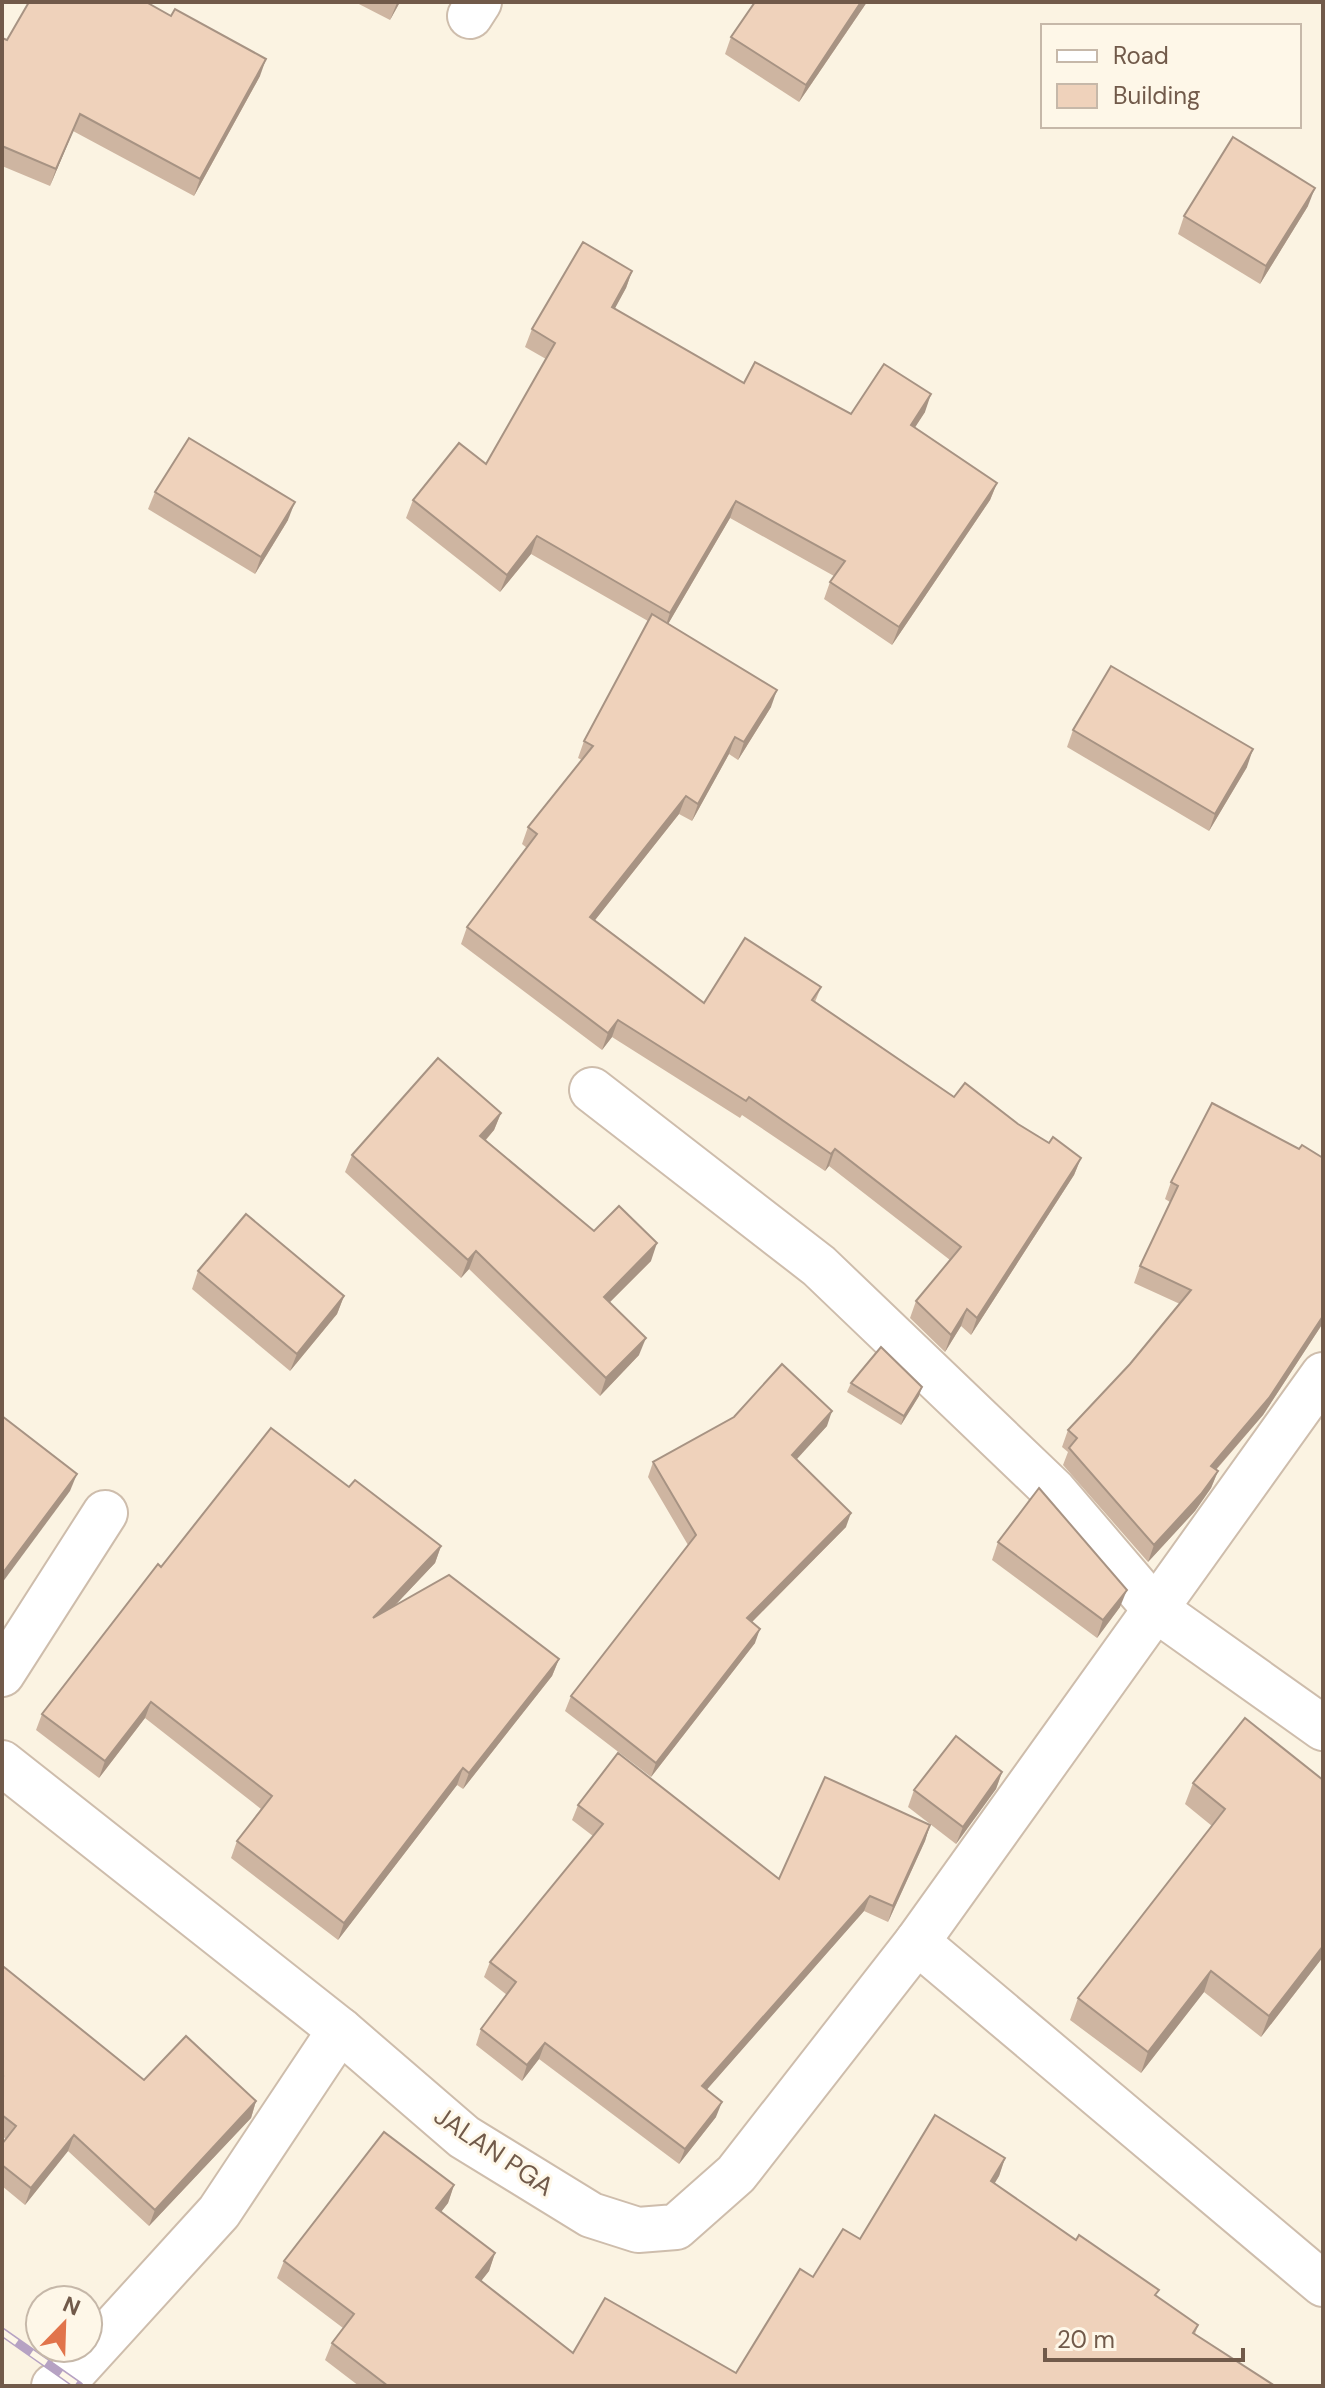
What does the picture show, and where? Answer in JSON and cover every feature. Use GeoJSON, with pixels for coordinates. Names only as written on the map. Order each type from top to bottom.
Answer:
{"type":"FeatureCollection","features":[{"type":"Feature","properties":{"kind":"street"},"geometry":{"type":"LineString","coordinates":[[592,1090],[819,1266],[1054,1491],[1154,1608],[1323,1728]]}},
{"type":"Feature","properties":{"kind":"street","name":"JALAN PGA"},"geometry":{"type":"LineString","coordinates":[[2,1763],[340,2030],[464,2137],[591,2215],[638,2230],[676,2227],[736,2174],[917,1942],[1323,1375]]}},
{"type":"Feature","properties":{"kind":"street"},"geometry":{"type":"LineString","coordinates":[[2,1674],[105,1513]]}},
{"type":"Feature","properties":{"kind":"street"},"geometry":{"type":"LineString","coordinates":[[917,1942],[1323,2284]]}},
{"type":"Feature","properties":{"kind":"street"},"geometry":{"type":"LineString","coordinates":[[54,2386],[67,2379],[219,2212],[340,2030]]}},
{"type":"Feature","properties":{"kind":"building"},"geometry":{"type":"Polygon","coordinates":[[[29,2],[146,2],[171,16],[175,9],[266,59],[200,179],[80,114],[56,169],[2,146],[2,38],[7,40],[29,2]]]}},
{"type":"Feature","properties":{"kind":"building"},"geometry":{"type":"Polygon","coordinates":[[[755,2],[861,2],[806,85],[731,37],[755,2]]]}},
{"type":"Feature","properties":{"kind":"building"},"geometry":{"type":"Polygon","coordinates":[[[1233,137],[1315,188],[1266,266],[1184,216],[1233,137]]]}},
{"type":"Feature","properties":{"kind":"building"},"geometry":{"type":"Polygon","coordinates":[[[583,242],[632,271],[612,307],[744,383],[755,362],[851,414],[884,364],[931,394],[911,425],[997,483],[899,627],[830,582],[845,561],[736,501],[670,613],[537,536],[507,575],[413,500],[459,443],[486,464],[555,343],[532,329],[583,242]]]}},
{"type":"Feature","properties":{"kind":"building"},"geometry":{"type":"Polygon","coordinates":[[[189,438],[295,502],[261,557],[155,492],[189,438]]]}},
{"type":"Feature","properties":{"kind":"building"},"geometry":{"type":"Polygon","coordinates":[[[652,614],[777,690],[744,742],[735,737],[698,804],[686,796],[590,917],[704,1003],[745,938],[821,987],[812,1000],[954,1097],[965,1083],[1018,1124],[1049,1143],[1053,1137],[1081,1158],[977,1318],[967,1309],[951,1335],[916,1301],[961,1247],[835,1149],[831,1154],[749,1097],[746,1101],[618,1020],[608,1033],[467,927],[537,834],[528,827],[593,746],[584,741],[652,614]]]}},
{"type":"Feature","properties":{"kind":"building"},"geometry":{"type":"Polygon","coordinates":[[[1111,666],[1253,749],[1215,814],[1073,730],[1111,666]]]}},
{"type":"Feature","properties":{"kind":"building"},"geometry":{"type":"Polygon","coordinates":[[[438,1058],[501,1113],[480,1136],[594,1231],[619,1206],[657,1243],[604,1297],[646,1338],[606,1378],[476,1251],[468,1260],[352,1155],[438,1058]]]}},
{"type":"Feature","properties":{"kind":"building"},"geometry":{"type":"Polygon","coordinates":[[[1212,1103],[1299,1149],[1302,1145],[1323,1158],[1323,1316],[1269,1398],[1211,1466],[1218,1471],[1154,1545],[1069,1448],[1077,1438],[1068,1430],[1130,1364],[1191,1290],[1140,1266],[1178,1186],[1171,1182],[1212,1103]]]}},
{"type":"Feature","properties":{"kind":"building"},"geometry":{"type":"Polygon","coordinates":[[[246,1214],[344,1296],[297,1354],[198,1271],[246,1214]]]}},
{"type":"Feature","properties":{"kind":"building"},"geometry":{"type":"Polygon","coordinates":[[[881,1347],[922,1387],[904,1416],[851,1383],[881,1347]]]}},
{"type":"Feature","properties":{"kind":"building"},"geometry":{"type":"Polygon","coordinates":[[[782,1364],[832,1411],[792,1455],[851,1513],[747,1618],[760,1629],[656,1763],[571,1696],[696,1535],[653,1462],[734,1417],[782,1364]]]}},
{"type":"Feature","properties":{"kind":"building"},"geometry":{"type":"Polygon","coordinates":[[[2,1416],[77,1474],[2,1574],[2,1416]]]}},
{"type":"Feature","properties":{"kind":"building"},"geometry":{"type":"Polygon","coordinates":[[[271,1428],[349,1487],[355,1480],[441,1546],[373,1618],[449,1575],[559,1659],[469,1773],[463,1768],[344,1923],[237,1841],[272,1796],[151,1702],[105,1761],[42,1714],[158,1564],[161,1567],[271,1428]]]}},
{"type":"Feature","properties":{"kind":"building"},"geometry":{"type":"Polygon","coordinates":[[[1039,1488],[1127,1590],[1103,1620],[998,1542],[1039,1488]]]}},
{"type":"Feature","properties":{"kind":"building"},"geometry":{"type":"Polygon","coordinates":[[[1245,1718],[1323,1780],[1323,1946],[1269,2016],[1211,1971],[1148,2052],[1078,1998],[1225,1809],[1193,1783],[1245,1718]]]}},
{"type":"Feature","properties":{"kind":"building"},"geometry":{"type":"Polygon","coordinates":[[[956,1736],[1002,1772],[963,1827],[914,1790],[956,1736]]]}},
{"type":"Feature","properties":{"kind":"building"},"geometry":{"type":"Polygon","coordinates":[[[618,1753],[779,1879],[825,1777],[930,1825],[893,1906],[870,1896],[702,2086],[722,2102],[685,2149],[545,2043],[527,2065],[481,2029],[516,1982],[490,1962],[603,1824],[578,1805],[618,1753]]]}},
{"type":"Feature","properties":{"kind":"building"},"geometry":{"type":"Polygon","coordinates":[[[4,1967],[144,2080],[186,2036],[256,2101],[155,2210],[74,2135],[31,2188],[2,2165],[2,2144],[16,2126],[2,2115],[4,1967]]]}},
{"type":"Feature","properties":{"kind":"building"},"geometry":{"type":"Polygon","coordinates":[[[935,2115],[1005,2158],[991,2181],[1076,2240],[1079,2235],[1159,2290],[1155,2295],[1198,2325],[1193,2333],[1275,2386],[388,2386],[332,2343],[354,2314],[284,2261],[384,2132],[454,2185],[436,2208],[495,2253],[476,2277],[573,2353],[605,2298],[736,2373],[800,2269],[813,2277],[843,2229],[860,2239],[935,2115]]]}},
{"type":"Feature","properties":{"kind":"railway"},"geometry":{"type":"LineString","coordinates":[[2,2332],[79,2386]]}}]}
